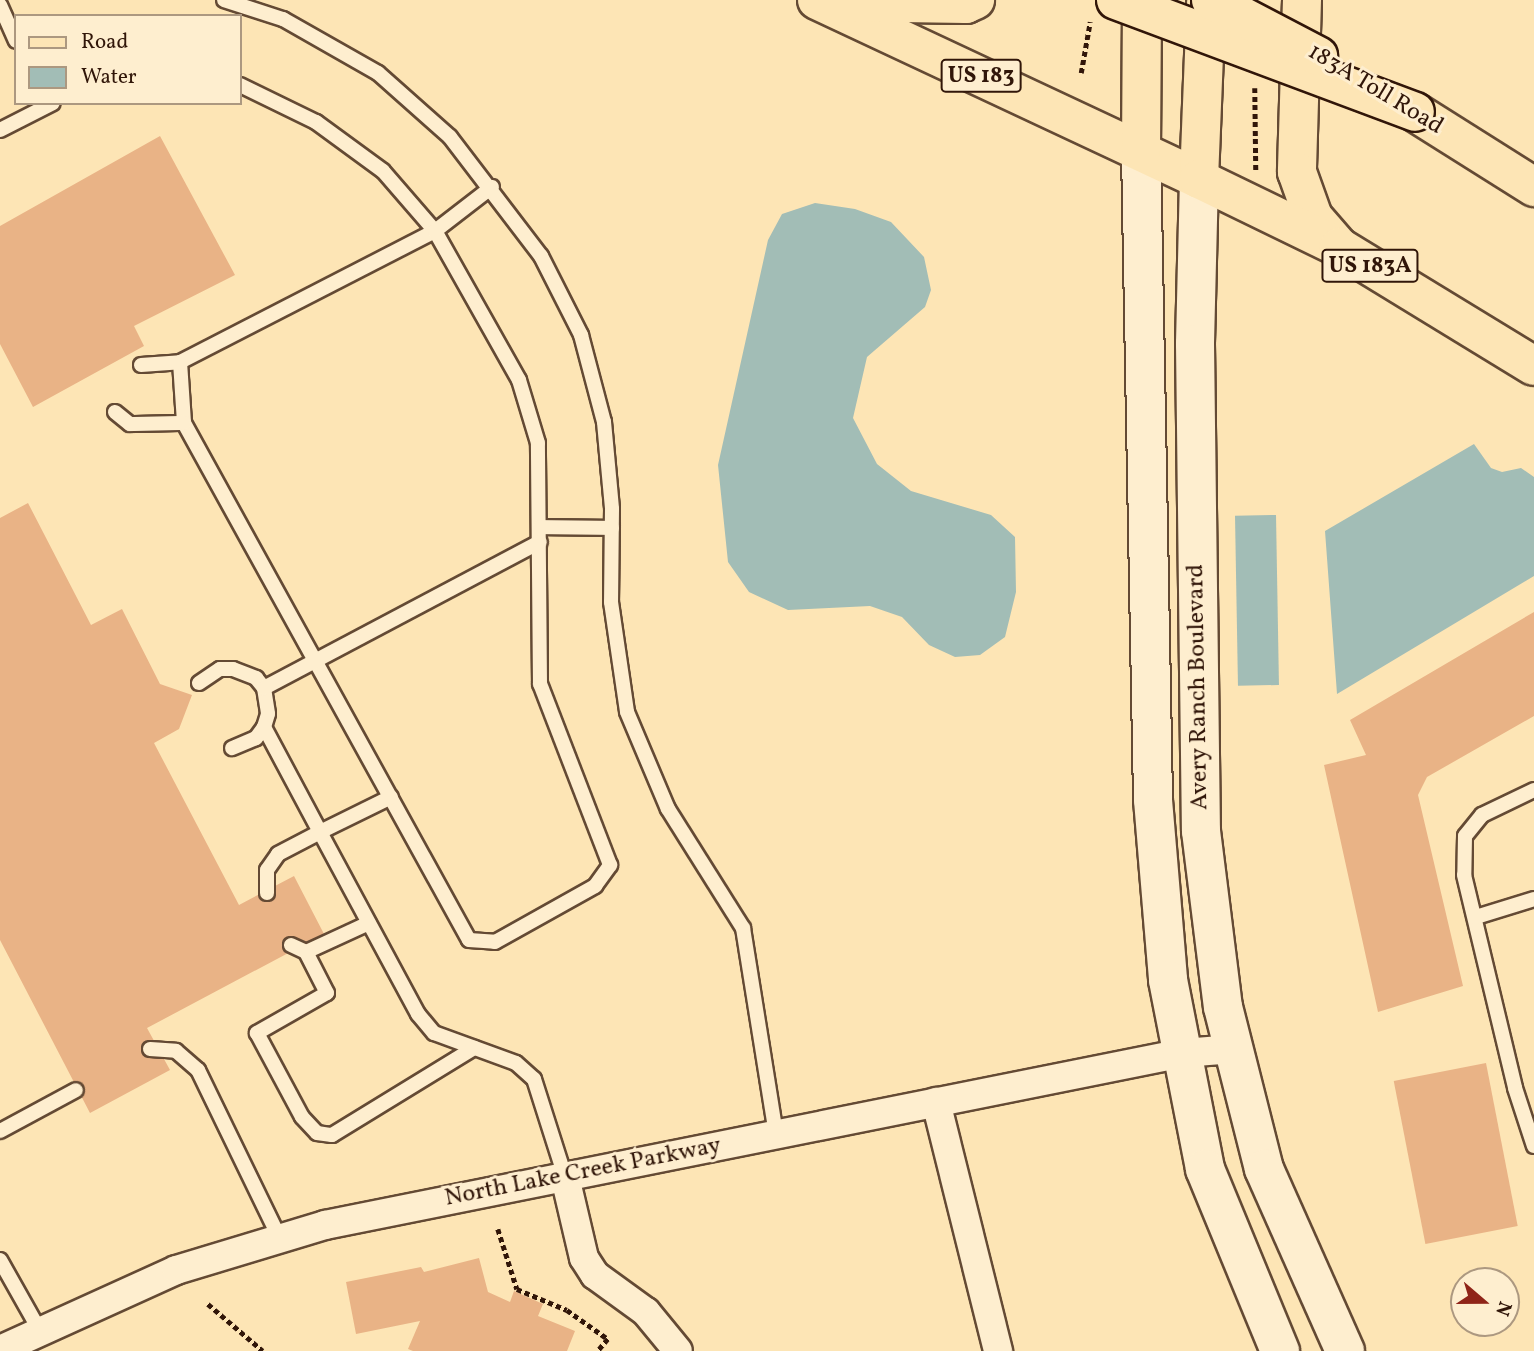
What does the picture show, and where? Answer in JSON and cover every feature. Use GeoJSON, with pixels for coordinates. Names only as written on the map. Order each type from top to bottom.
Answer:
{"type":"FeatureCollection","features":[{"type":"Feature","properties":{"kind":"main road"},"geometry":{"type":"LineString","coordinates":[[819,1],[966,4],[975,0]]}},
{"type":"Feature","properties":{"kind":"main road","name":"Avery Ranch Boulevard"},"geometry":{"type":"LineString","coordinates":[[1142,0],[1141,151],[1153,800],[1168,980],[1205,1169],[1280,1351]]}},
{"type":"Feature","properties":{"kind":"main road","name":"Avery Ranch Boulevard"},"geometry":{"type":"LineString","coordinates":[[1209,0],[1199,178],[1195,358],[1201,831],[1223,1007],[1265,1169],[1345,1351]]}},
{"type":"Feature","properties":{"kind":"main road","name":"183A Toll Road"},"geometry":{"type":"LineString","coordinates":[[1209,0],[1287,37],[1534,187]]}},
{"type":"Feature","properties":{"kind":"main road"},"geometry":{"type":"LineString","coordinates":[[1302,0],[1297,172],[1313,217],[1339,247]]}},
{"type":"Feature","properties":{"kind":"main road","name":"US 183"},"geometry":{"type":"LineString","coordinates":[[819,1],[1199,178]]}},
{"type":"Feature","properties":{"kind":"main road"},"geometry":{"type":"LineString","coordinates":[[1103,7],[1415,113]]}},
{"type":"Feature","properties":{"kind":"main road","name":"US 183A"},"geometry":{"type":"LineString","coordinates":[[1199,178],[1339,247],[1534,366]]}},
{"type":"Feature","properties":{"kind":"street","name":"North Lake Creek Parkway"},"geometry":{"type":"LineString","coordinates":[[0,1350],[176,1270],[279,1237],[1183,1053],[1234,1049]]}},
{"type":"Feature","properties":{"kind":"street"},"geometry":{"type":"LineString","coordinates":[[936,1102],[998,1351]]}},
{"type":"Feature","properties":{"kind":"street"},"geometry":{"type":"LineString","coordinates":[[565,1177],[590,1267],[646,1312],[678,1351]]}},
{"type":"Feature","properties":{"kind":"lane"},"geometry":{"type":"LineString","coordinates":[[223,0],[283,19],[378,73],[450,137],[492,187],[541,256],[581,335],[604,422],[612,528],[611,601],[627,712],[668,809],[743,928],[776,1135]]}},
{"type":"Feature","properties":{"kind":"lane"},"geometry":{"type":"LineString","coordinates":[[0,5],[14,36]]}},
{"type":"Feature","properties":{"kind":"lane"},"geometry":{"type":"LineString","coordinates":[[180,362],[184,423],[469,940],[495,942],[595,886],[610,865],[540,684],[538,443],[519,380],[435,231],[383,172],[316,122],[242,86]]}},
{"type":"Feature","properties":{"kind":"lane"},"geometry":{"type":"LineString","coordinates":[[0,130],[47,105]]}},
{"type":"Feature","properties":{"kind":"lane"},"geometry":{"type":"LineString","coordinates":[[141,365],[180,362],[435,231],[492,187]]}},
{"type":"Feature","properties":{"kind":"lane"},"geometry":{"type":"LineString","coordinates":[[115,412],[130,424],[184,423]]}},
{"type":"Feature","properties":{"kind":"lane"},"geometry":{"type":"LineString","coordinates":[[540,527],[612,528]]}},
{"type":"Feature","properties":{"kind":"lane"},"geometry":{"type":"LineString","coordinates":[[264,688],[318,662],[540,542]]}},
{"type":"Feature","properties":{"kind":"lane"},"geometry":{"type":"LineString","coordinates":[[199,683],[220,669],[233,669],[256,678],[264,688],[268,714],[264,727],[256,738],[232,748]]}},
{"type":"Feature","properties":{"kind":"lane"},"geometry":{"type":"LineString","coordinates":[[264,727],[426,1024],[434,1033],[516,1063],[534,1079],[565,1177]]}},
{"type":"Feature","properties":{"kind":"lane"},"geometry":{"type":"LineString","coordinates":[[1534,790],[1482,815],[1465,836],[1464,875],[1515,1088],[1534,1146]]}},
{"type":"Feature","properties":{"kind":"lane"},"geometry":{"type":"LineString","coordinates":[[267,893],[267,870],[278,854],[391,797]]}},
{"type":"Feature","properties":{"kind":"lane"},"geometry":{"type":"LineString","coordinates":[[1476,917],[1534,899]]}},
{"type":"Feature","properties":{"kind":"lane"},"geometry":{"type":"LineString","coordinates":[[306,952],[369,923]]}},
{"type":"Feature","properties":{"kind":"lane"},"geometry":{"type":"LineString","coordinates":[[291,945],[306,952],[327,993],[257,1033],[302,1117],[317,1133],[332,1135],[474,1048]]}},
{"type":"Feature","properties":{"kind":"lane"},"geometry":{"type":"LineString","coordinates":[[150,1049],[176,1051],[198,1070],[279,1237]]}},
{"type":"Feature","properties":{"kind":"lane"},"geometry":{"type":"LineString","coordinates":[[0,1131],[76,1090]]}},
{"type":"Feature","properties":{"kind":"lane"},"geometry":{"type":"LineString","coordinates":[[0,1260],[40,1331]]}},
{"type":"Feature","properties":{"kind":"path"},"geometry":{"type":"LineString","coordinates":[[1081,73],[1103,7]]}},
{"type":"Feature","properties":{"kind":"path"},"geometry":{"type":"LineString","coordinates":[[498,1229],[517,1289],[566,1310],[608,1339],[598,1351]]}},
{"type":"Feature","properties":{"kind":"path"},"geometry":{"type":"LineString","coordinates":[[208,1304],[263,1351]]}},
{"type":"Feature","properties":{"kind":"water"},"geometry":{"type":"Polygon","coordinates":[[[815,203],[855,209],[891,222],[924,257],[931,290],[925,307],[867,357],[853,418],[877,464],[911,491],[991,515],[1015,537],[1016,592],[1005,637],[980,655],[955,657],[929,645],[902,617],[870,606],[788,610],[749,592],[728,562],[718,465],[768,240],[782,214],[815,203]]]}},
{"type":"Feature","properties":{"kind":"water"},"geometry":{"type":"Polygon","coordinates":[[[1474,444],[1491,468],[1502,472],[1521,468],[1534,477],[1534,576],[1337,694],[1325,531],[1474,444]]]}},
{"type":"Feature","properties":{"kind":"water"},"geometry":{"type":"Polygon","coordinates":[[[1276,515],[1279,685],[1238,686],[1235,516],[1276,515]]]}},
{"type":"Feature","properties":{"kind":"building"},"geometry":{"type":"Polygon","coordinates":[[[160,136],[235,275],[134,326],[144,346],[33,407],[0,344],[0,226],[160,136]]]}},
{"type":"Feature","properties":{"kind":"building"},"geometry":{"type":"Polygon","coordinates":[[[28,503],[91,625],[122,609],[160,684],[192,695],[179,729],[154,743],[239,905],[294,876],[324,934],[147,1028],[170,1070],[90,1113],[0,940],[0,518],[28,503]]]}},
{"type":"Feature","properties":{"kind":"building"},"geometry":{"type":"Polygon","coordinates":[[[1534,612],[1534,716],[1427,777],[1418,795],[1463,986],[1378,1012],[1324,765],[1366,755],[1350,720],[1534,612]]]}},
{"type":"Feature","properties":{"kind":"building"},"geometry":{"type":"Polygon","coordinates":[[[1486,1063],[1518,1226],[1425,1244],[1394,1081],[1486,1063]]]}},
{"type":"Feature","properties":{"kind":"building"},"geometry":{"type":"Polygon","coordinates":[[[479,1258],[488,1292],[510,1302],[514,1291],[543,1304],[538,1316],[575,1331],[567,1351],[413,1351],[408,1349],[420,1321],[356,1334],[346,1282],[421,1267],[424,1272],[479,1258]]]}}]}
